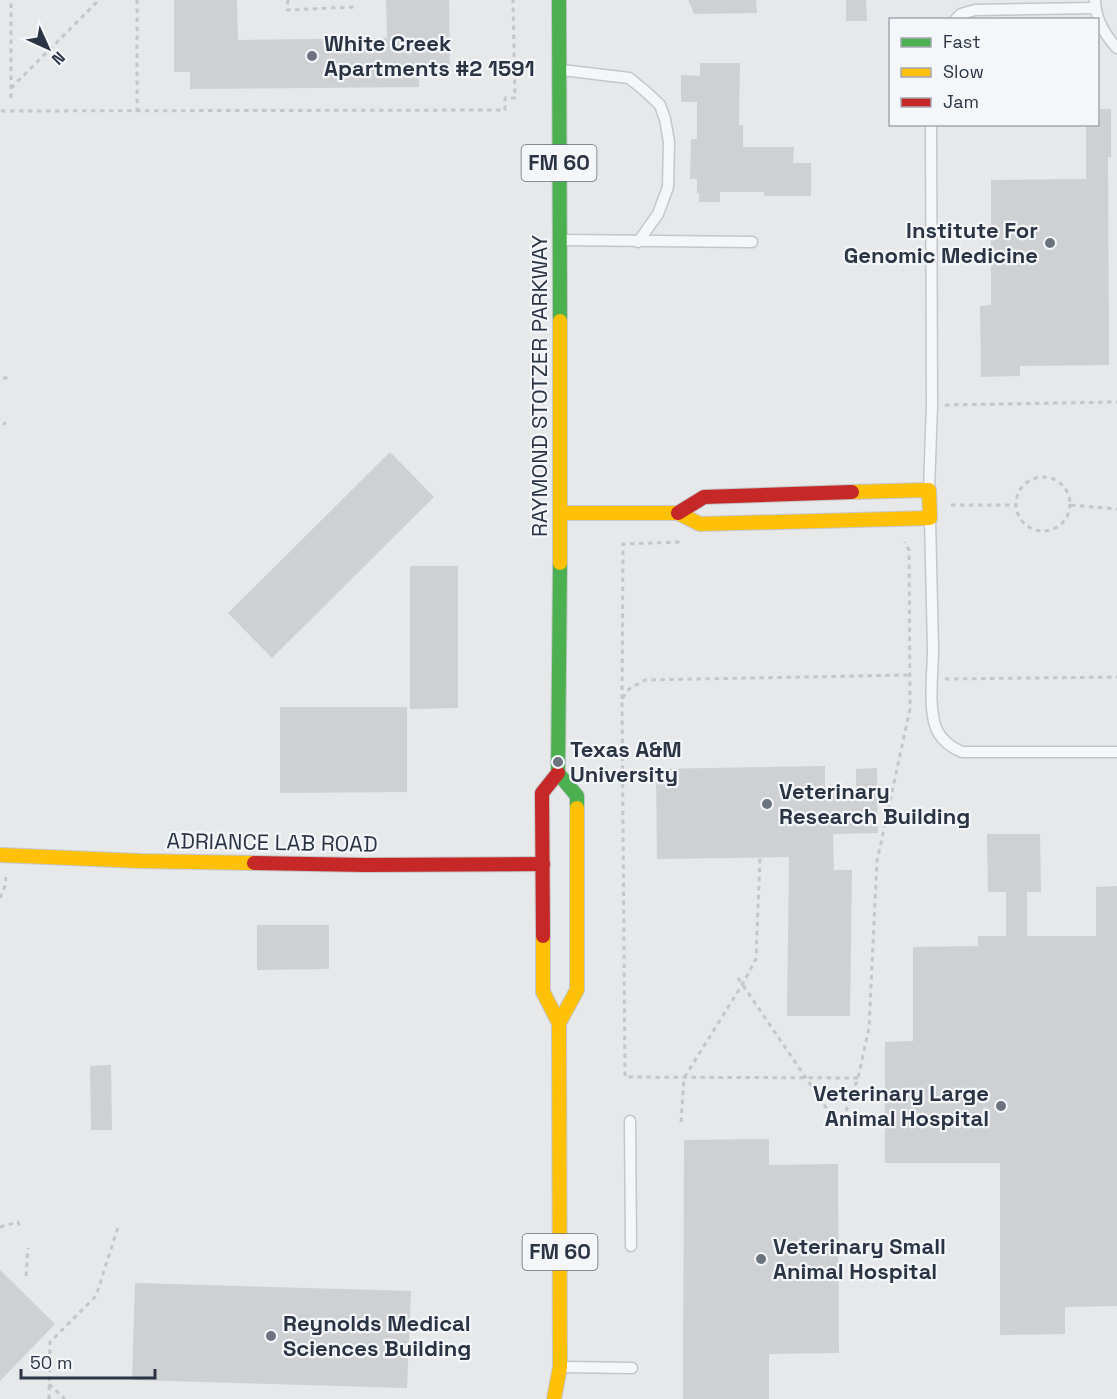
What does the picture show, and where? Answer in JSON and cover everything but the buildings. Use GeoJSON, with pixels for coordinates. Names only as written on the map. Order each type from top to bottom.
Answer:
{"type":"FeatureCollection","features":[{"type":"Feature","properties":{"kind":"main road","name":"RAYMOND STOTZER PARKWAY"},"geometry":{"type":"LineString","coordinates":[[558,772],[561,513],[559,0]]}},
{"type":"Feature","properties":{"kind":"main road"},"geometry":{"type":"LineString","coordinates":[[561,513],[678,513],[700,524],[930,512],[930,490],[704,497],[678,513]]}},
{"type":"Feature","properties":{"kind":"main road","name":"FM 60"},"geometry":{"type":"LineString","coordinates":[[554,1399],[560,1368],[559,1023],[543,992],[543,793],[558,772],[577,796],[577,990],[559,1023]]}},
{"type":"Feature","properties":{"kind":"main road","name":"ADRIANCE LAB ROAD"},"geometry":{"type":"LineString","coordinates":[[0,855],[140,861],[365,865],[543,864]]}},
{"type":"Feature","properties":{"kind":"main road"},"geometry":{"type":"LineString","coordinates":[[543,864],[556,875]]}},
{"type":"Feature","properties":{"kind":"main road"},"geometry":{"type":"LineString","coordinates":[[566,947],[577,966]]}},
{"type":"Feature","properties":{"kind":"main road","name":"FM 60"},"geometry":{"type":"LineString","coordinates":[[560,1368],[567,1399]]}},
{"type":"Feature","properties":{"kind":"lane"},"geometry":{"type":"LineString","coordinates":[[957,18],[961,14],[975,10],[1095,4],[1104,30],[1117,48]]}},
{"type":"Feature","properties":{"kind":"lane"},"geometry":{"type":"LineString","coordinates":[[559,70],[629,78],[660,105],[669,142],[668,187],[658,214],[638,242]]}},
{"type":"Feature","properties":{"kind":"lane"},"geometry":{"type":"LineString","coordinates":[[930,490],[931,126]]}},
{"type":"Feature","properties":{"kind":"lane"},"geometry":{"type":"LineString","coordinates":[[560,240],[753,242]]}},
{"type":"Feature","properties":{"kind":"lane"},"geometry":{"type":"LineString","coordinates":[[930,512],[932,708],[939,735],[945,743],[962,752],[1117,752]]}},
{"type":"Feature","properties":{"kind":"lane"},"geometry":{"type":"LineString","coordinates":[[630,1121],[631,1246]]}},
{"type":"Feature","properties":{"kind":"lane"},"geometry":{"type":"LineString","coordinates":[[560,1368],[632,1368]]}},
{"type":"Feature","properties":{"kind":"path"},"geometry":{"type":"LineString","coordinates":[[11,0],[11,98]]}},
{"type":"Feature","properties":{"kind":"path"},"geometry":{"type":"LineString","coordinates":[[11,88],[99,0]]}},
{"type":"Feature","properties":{"kind":"path"},"geometry":{"type":"LineString","coordinates":[[137,0],[137,112]]}},
{"type":"Feature","properties":{"kind":"path"},"geometry":{"type":"LineString","coordinates":[[288,0],[286,10],[354,7]]}},
{"type":"Feature","properties":{"kind":"path"},"geometry":{"type":"LineString","coordinates":[[1,111],[504,110],[505,98],[515,98],[513,0]]}},
{"type":"Feature","properties":{"kind":"path"},"geometry":{"type":"LineString","coordinates":[[3,378],[11,378]]}},
{"type":"Feature","properties":{"kind":"path"},"geometry":{"type":"LineString","coordinates":[[932,405],[1117,402]]}},
{"type":"Feature","properties":{"kind":"path"},"geometry":{"type":"LineString","coordinates":[[1044,477],[1059,482],[1069,496],[1070,505],[1069,514],[1064,522],[1056,528],[1038,532],[1022,522],[1015,505],[1017,495],[1027,482],[1044,477]]}},
{"type":"Feature","properties":{"kind":"path"},"geometry":{"type":"LineString","coordinates":[[930,512],[1015,505]]}},
{"type":"Feature","properties":{"kind":"path"},"geometry":{"type":"LineString","coordinates":[[1070,505],[1117,509]]}},
{"type":"Feature","properties":{"kind":"path"},"geometry":{"type":"LineString","coordinates":[[738,978],[840,1128],[858,1078],[869,1028],[877,861],[910,709],[909,550],[898,538]]}},
{"type":"Feature","properties":{"kind":"path"},"geometry":{"type":"LineString","coordinates":[[690,541],[623,544],[625,1077],[858,1078]]}},
{"type":"Feature","properties":{"kind":"path"},"geometry":{"type":"LineString","coordinates":[[622,699],[629,689],[645,680],[909,675]]}},
{"type":"Feature","properties":{"kind":"path"},"geometry":{"type":"LineString","coordinates":[[933,679],[1117,677]]}},
{"type":"Feature","properties":{"kind":"path"},"geometry":{"type":"LineString","coordinates":[[681,1122],[684,1078],[756,959],[760,858]]}},
{"type":"Feature","properties":{"kind":"path"},"geometry":{"type":"LineString","coordinates":[[0,898],[5,886],[6,871]]}},
{"type":"Feature","properties":{"kind":"path"},"geometry":{"type":"LineString","coordinates":[[0,1227],[18,1222],[20,1227]]}},
{"type":"Feature","properties":{"kind":"path"},"geometry":{"type":"LineString","coordinates":[[49,1399],[50,1342],[96,1296],[118,1227]]}},
{"type":"Feature","properties":{"kind":"path"},"geometry":{"type":"LineString","coordinates":[[26,1276],[28,1248]]}},
{"type":"Feature","properties":{"kind":"path"},"geometry":{"type":"LineString","coordinates":[[49,1384],[65,1399]]}},
{"type":"Feature","properties":{"kind":"traffic: fast"},"geometry":{"type":"LineString","coordinates":[[559,0],[560,321]]}},
{"type":"Feature","properties":{"kind":"traffic: fast"},"geometry":{"type":"LineString","coordinates":[[560,563],[558,773],[577,796],[577,808]]}},
{"type":"Feature","properties":{"kind":"traffic: slow"},"geometry":{"type":"LineString","coordinates":[[560,321],[560,563]]}},
{"type":"Feature","properties":{"kind":"traffic: slow"},"geometry":{"type":"LineString","coordinates":[[561,513],[678,513],[700,524],[930,518],[929,490],[852,492]]}},
{"type":"Feature","properties":{"kind":"traffic: slow"},"geometry":{"type":"LineString","coordinates":[[559,1023],[577,990],[577,808]]}},
{"type":"Feature","properties":{"kind":"traffic: slow"},"geometry":{"type":"LineString","coordinates":[[0,855],[254,863]]}},
{"type":"Feature","properties":{"kind":"traffic: slow"},"geometry":{"type":"LineString","coordinates":[[543,936],[543,992],[559,1023],[560,1367],[554,1399]]}},
{"type":"Feature","properties":{"kind":"traffic: jam"},"geometry":{"type":"LineString","coordinates":[[678,513],[704,497],[852,492]]}},
{"type":"Feature","properties":{"kind":"traffic: jam"},"geometry":{"type":"LineString","coordinates":[[543,936],[542,793],[558,773]]}},
{"type":"Feature","properties":{"kind":"traffic: jam"},"geometry":{"type":"LineString","coordinates":[[254,863],[543,864]]}},
{"type":"Feature","properties":{"kind":"place","name":"White Creek Apartments #2 1591"},"geometry":{"type":"Point","coordinates":[312,56]}},
{"type":"Feature","properties":{"kind":"place","name":"Institute For Genomic Medicine"},"geometry":{"type":"Point","coordinates":[1050,243]}},
{"type":"Feature","properties":{"kind":"place","name":"Texas A&M University"},"geometry":{"type":"Point","coordinates":[558,762]}},
{"type":"Feature","properties":{"kind":"place","name":"Veterinary Research Building"},"geometry":{"type":"Point","coordinates":[767,804]}},
{"type":"Feature","properties":{"kind":"place","name":"Veterinary Large Animal Hospital"},"geometry":{"type":"Point","coordinates":[1001,1106]}},
{"type":"Feature","properties":{"kind":"place","name":"Veterinary Small Animal Hospital"},"geometry":{"type":"Point","coordinates":[761,1259]}},
{"type":"Feature","properties":{"kind":"place","name":"Reynolds Medical Sciences Building"},"geometry":{"type":"Point","coordinates":[271,1336]}}]}
